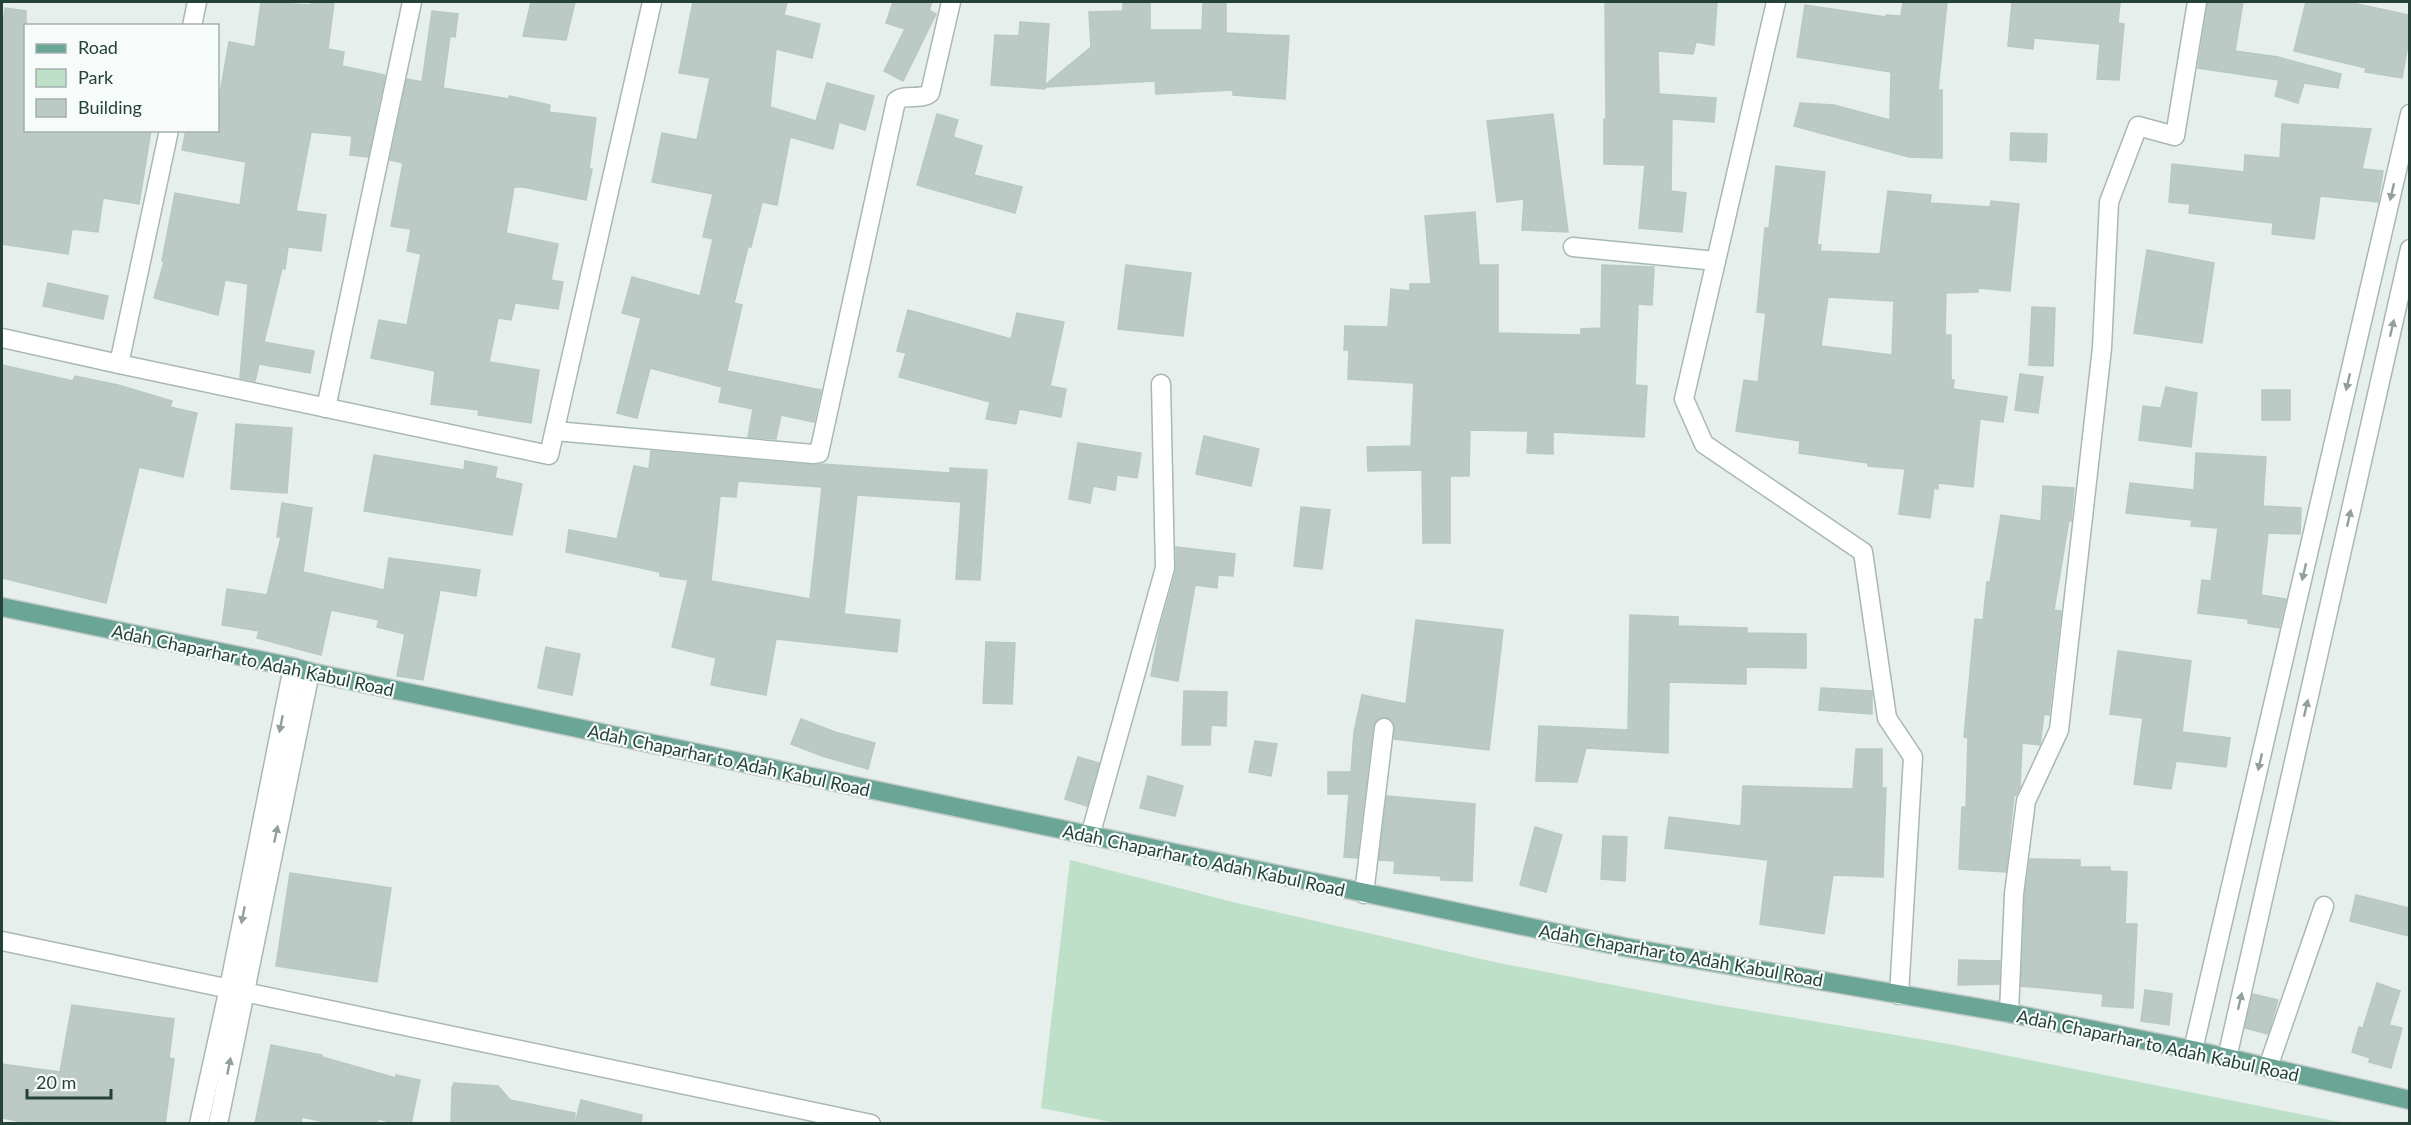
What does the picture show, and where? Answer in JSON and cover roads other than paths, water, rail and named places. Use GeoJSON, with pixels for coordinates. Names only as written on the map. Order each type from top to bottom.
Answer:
{"type":"FeatureCollection","features":[{"type":"Feature","properties":{"kind":"main road","name":"Adah Chaparhar to Adah Kabul Road"},"geometry":{"type":"LineString","coordinates":[[2,608],[1364,894],[1624,947],[2009,1013],[2193,1050],[2409,1100]]}},
{"type":"Feature","properties":{"kind":"street"},"geometry":{"type":"LineString","coordinates":[[192,24],[197,2]]}},
{"type":"Feature","properties":{"kind":"street"},"geometry":{"type":"LineString","coordinates":[[326,408],[412,2]]}},
{"type":"Feature","properties":{"kind":"street"},"geometry":{"type":"LineString","coordinates":[[2,338],[549,455],[652,2]]}},
{"type":"Feature","properties":{"kind":"street"},"geometry":{"type":"LineString","coordinates":[[555,431],[819,453],[896,101],[903,97],[924,97],[930,93],[951,2]]}},
{"type":"Feature","properties":{"kind":"street"},"geometry":{"type":"LineString","coordinates":[[1776,2],[1684,399],[1704,444],[1863,552],[1887,718],[1913,757],[1899,994]]}},
{"type":"Feature","properties":{"kind":"street"},"geometry":{"type":"LineString","coordinates":[[2009,1013],[2014,894],[2026,801],[2059,730],[2102,348],[2109,202],[2138,126],[2175,136],[2197,2]]}},
{"type":"Feature","properties":{"kind":"street"},"geometry":{"type":"LineString","coordinates":[[2193,1050],[2405,157],[2409,114]]}},
{"type":"Feature","properties":{"kind":"street"},"geometry":{"type":"LineString","coordinates":[[119,364],[170,132]]}},
{"type":"Feature","properties":{"kind":"street"},"geometry":{"type":"LineString","coordinates":[[1573,247],[1716,261]]}},
{"type":"Feature","properties":{"kind":"street"},"geometry":{"type":"LineString","coordinates":[[2227,1058],[2409,249]]}},
{"type":"Feature","properties":{"kind":"street"},"geometry":{"type":"LineString","coordinates":[[1090,836],[1165,568],[1161,384]]}},
{"type":"Feature","properties":{"kind":"street"},"geometry":{"type":"LineString","coordinates":[[218,1124],[236,990],[301,669]]}},
{"type":"Feature","properties":{"kind":"street"},"geometry":{"type":"LineString","coordinates":[[1364,894],[1384,728]]}},
{"type":"Feature","properties":{"kind":"street"},"geometry":{"type":"LineString","coordinates":[[2268,1067],[2324,906]]}},
{"type":"Feature","properties":{"kind":"street"},"geometry":{"type":"LineString","coordinates":[[2,940],[872,1124]]}},
{"type":"Feature","properties":{"kind":"street"},"geometry":{"type":"LineString","coordinates":[[199,1124],[236,990]]}}]}
